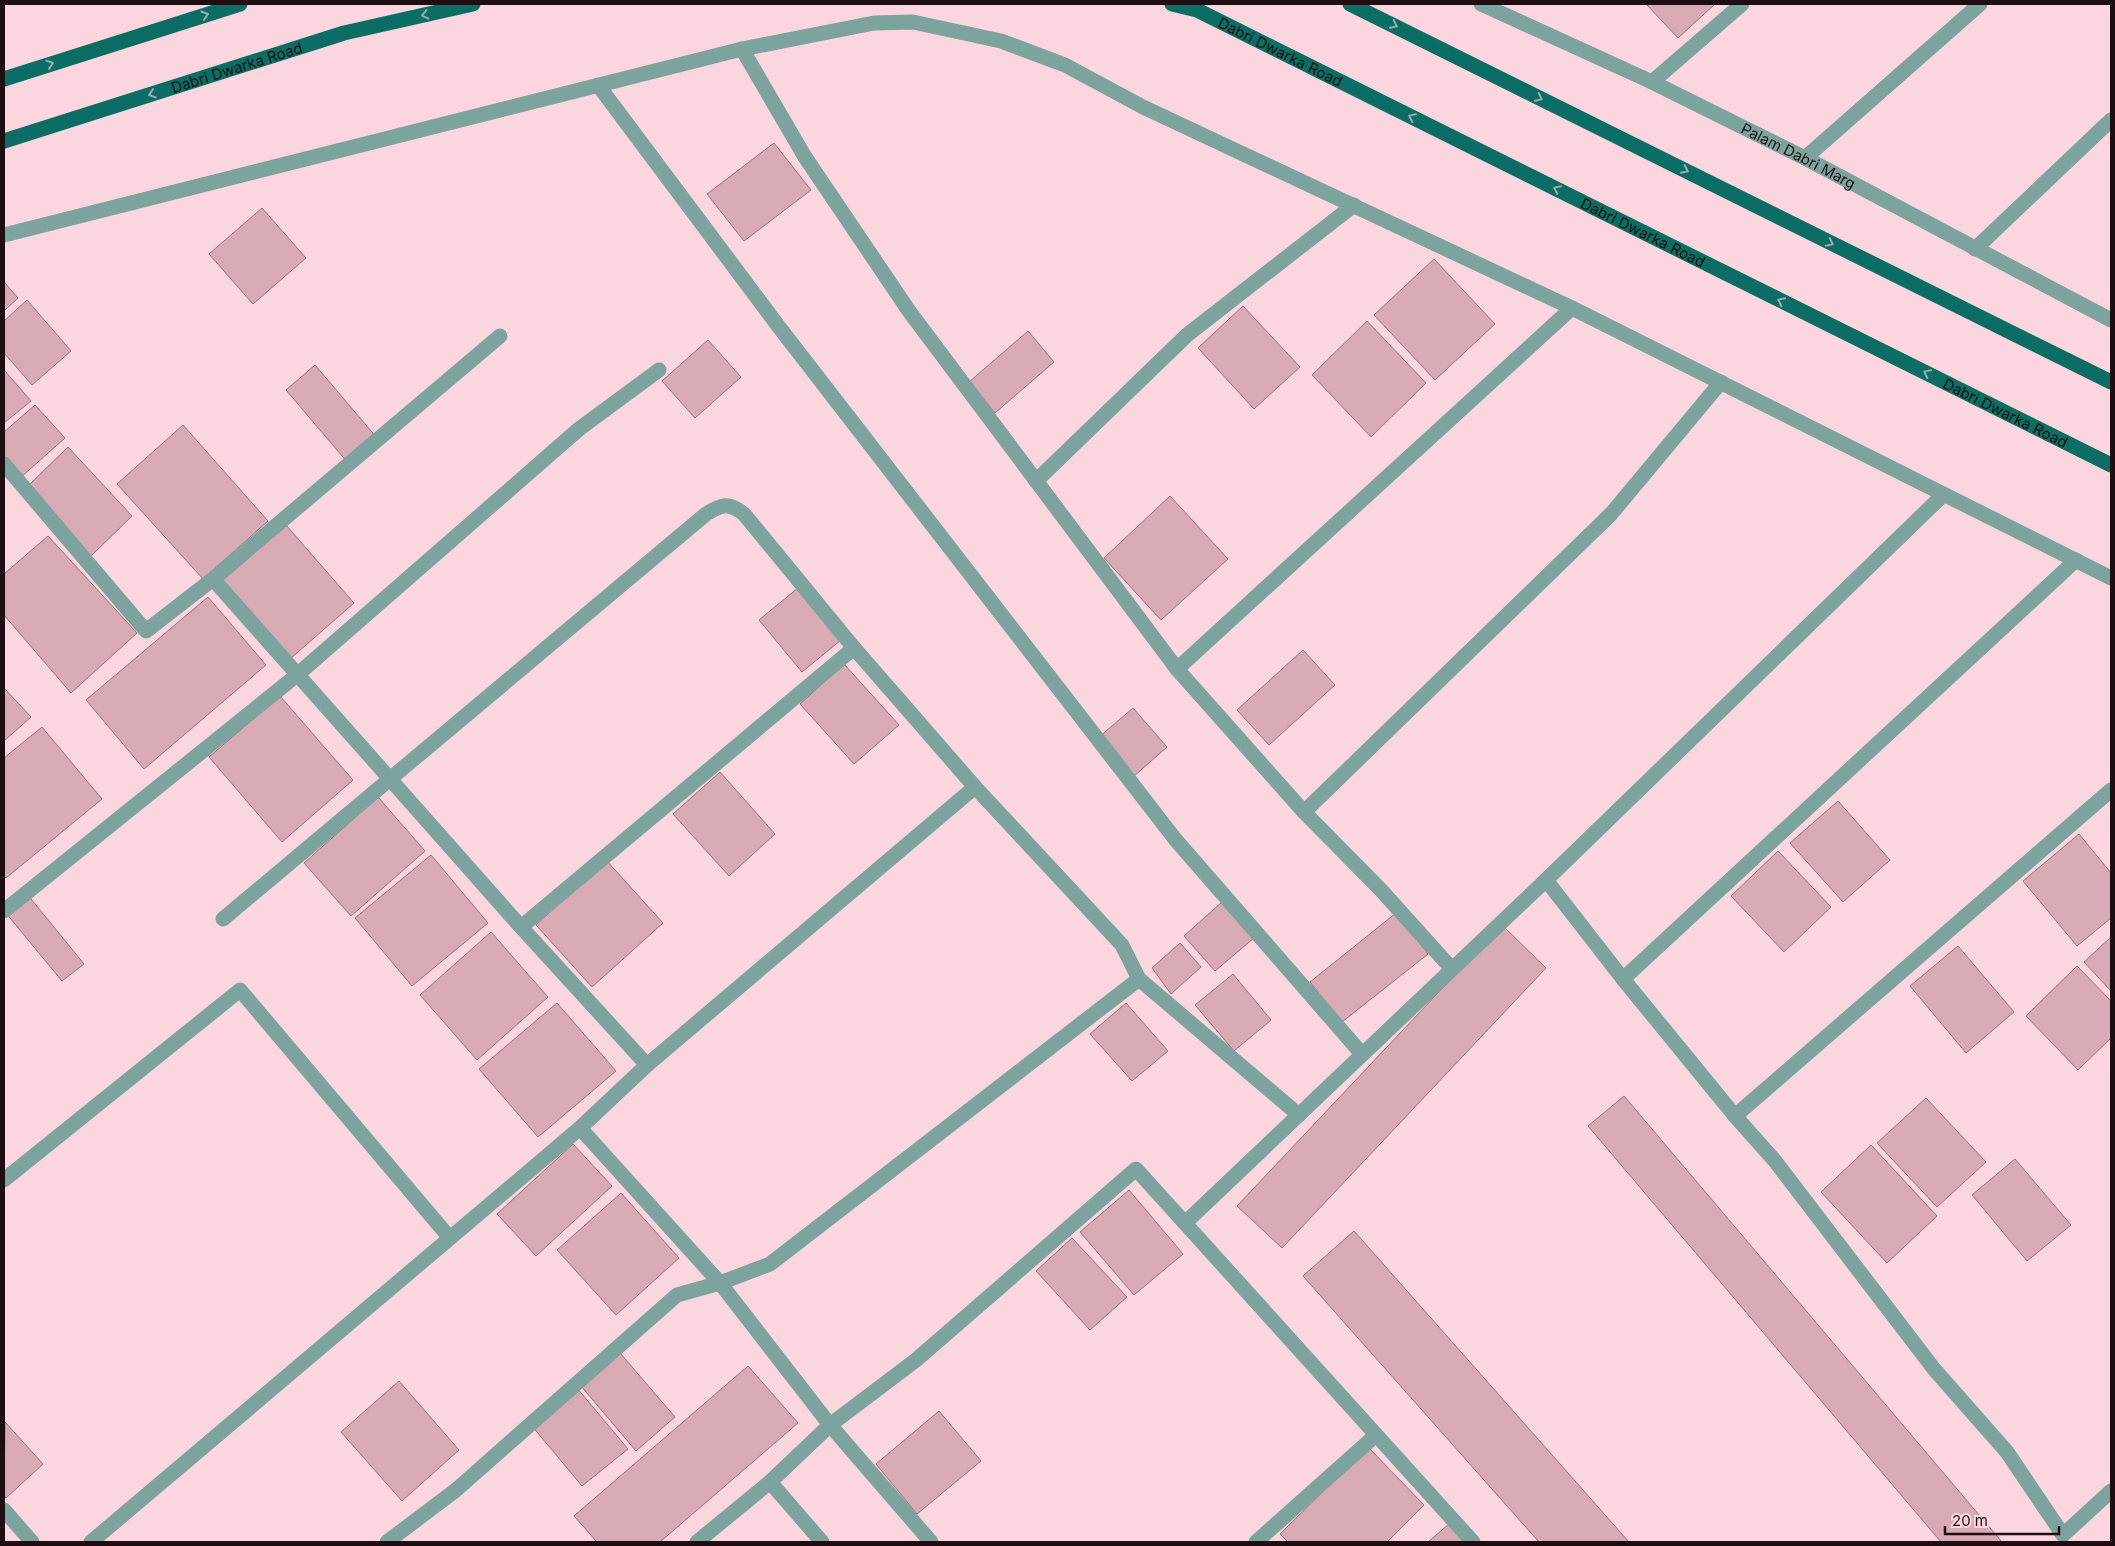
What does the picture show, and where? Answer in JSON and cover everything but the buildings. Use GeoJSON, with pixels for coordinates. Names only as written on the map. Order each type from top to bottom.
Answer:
{"type":"FeatureCollection","features":[{"type":"Feature","properties":{"kind":"main road"},"geometry":{"type":"LineString","coordinates":[[4,79],[240,4]]}},
{"type":"Feature","properties":{"kind":"main road","name":"Dabri Dwarka Road"},"geometry":{"type":"LineString","coordinates":[[4,141],[344,33],[473,4]]}},
{"type":"Feature","properties":{"kind":"main road","name":"Dabri Dwarka Road"},"geometry":{"type":"LineString","coordinates":[[1172,4],[1197,10],[2111,465]]}},
{"type":"Feature","properties":{"kind":"main road"},"geometry":{"type":"LineString","coordinates":[[1350,4],[2111,382]]}},
{"type":"Feature","properties":{"kind":"street","name":"Palam Dabri Marg"},"geometry":{"type":"LineString","coordinates":[[1481,4],[1652,82],[1805,158],[2111,320]]}},
{"type":"Feature","properties":{"kind":"street"},"geometry":{"type":"LineString","coordinates":[[1652,82],[1742,4]]}},
{"type":"Feature","properties":{"kind":"street"},"geometry":{"type":"LineString","coordinates":[[1805,158],[1980,4]]}},
{"type":"Feature","properties":{"kind":"street"},"geometry":{"type":"LineString","coordinates":[[4,235],[742,49],[874,23],[913,22],[1001,40],[1065,66],[1143,107],[1572,308],[2111,578]]}},
{"type":"Feature","properties":{"kind":"street"},"geometry":{"type":"LineString","coordinates":[[742,49],[806,157],[909,311],[1177,669],[1304,812],[1381,890],[1452,969]]}},
{"type":"Feature","properties":{"kind":"street"},"geometry":{"type":"LineString","coordinates":[[598,85],[779,327],[1169,831],[1362,1054]]}},
{"type":"Feature","properties":{"kind":"street"},"geometry":{"type":"LineString","coordinates":[[1975,249],[2111,120]]}},
{"type":"Feature","properties":{"kind":"street"},"geometry":{"type":"LineString","coordinates":[[1036,481],[1188,334],[1354,205]]}},
{"type":"Feature","properties":{"kind":"street"},"geometry":{"type":"LineString","coordinates":[[1177,669],[1572,308]]}},
{"type":"Feature","properties":{"kind":"street"},"geometry":{"type":"LineString","coordinates":[[4,464],[146,631],[213,579],[500,336]]}},
{"type":"Feature","properties":{"kind":"street"},"geometry":{"type":"LineString","coordinates":[[4,911],[297,675],[579,430],[659,370]]}},
{"type":"Feature","properties":{"kind":"street"},"geometry":{"type":"LineString","coordinates":[[1304,812],[1611,514],[1722,382]]}},
{"type":"Feature","properties":{"kind":"street"},"geometry":{"type":"LineString","coordinates":[[1185,1223],[1546,880],[1943,495]]}},
{"type":"Feature","properties":{"kind":"street"},"geometry":{"type":"LineString","coordinates":[[223,919],[706,514],[720,505],[735,507],[744,514],[854,648],[975,787],[1122,945],[1139,979],[1299,1115]]}},
{"type":"Feature","properties":{"kind":"street"},"geometry":{"type":"LineString","coordinates":[[1623,979],[2076,560]]}},
{"type":"Feature","properties":{"kind":"street"},"geometry":{"type":"LineString","coordinates":[[213,579],[521,928],[646,1064]]}},
{"type":"Feature","properties":{"kind":"street"},"geometry":{"type":"LineString","coordinates":[[521,928],[854,648]]}},
{"type":"Feature","properties":{"kind":"street"},"geometry":{"type":"LineString","coordinates":[[91,1542],[580,1128],[646,1064],[975,787]]}},
{"type":"Feature","properties":{"kind":"street"},"geometry":{"type":"LineString","coordinates":[[1735,1116],[2111,790]]}},
{"type":"Feature","properties":{"kind":"street"},"geometry":{"type":"LineString","coordinates":[[1546,880],[1623,979],[1735,1116],[1775,1161],[1934,1368],[2006,1452],[2066,1539],[2111,1491]]}},
{"type":"Feature","properties":{"kind":"street"},"geometry":{"type":"LineString","coordinates":[[387,1542],[456,1490],[677,1295],[720,1283],[770,1264],[1139,979]]}},
{"type":"Feature","properties":{"kind":"street"},"geometry":{"type":"LineString","coordinates":[[4,1180],[240,990],[449,1237]]}},
{"type":"Feature","properties":{"kind":"street"},"geometry":{"type":"LineString","coordinates":[[580,1128],[720,1283],[830,1425],[931,1542]]}},
{"type":"Feature","properties":{"kind":"street"},"geometry":{"type":"LineString","coordinates":[[698,1542],[770,1482],[830,1425],[916,1360],[1136,1170],[1473,1542]]}},
{"type":"Feature","properties":{"kind":"street"},"geometry":{"type":"LineString","coordinates":[[1256,1542],[1376,1435]]}},
{"type":"Feature","properties":{"kind":"street"},"geometry":{"type":"LineString","coordinates":[[770,1482],[822,1542]]}},
{"type":"Feature","properties":{"kind":"street"},"geometry":{"type":"LineString","coordinates":[[4,1510],[32,1542]]}}]}
